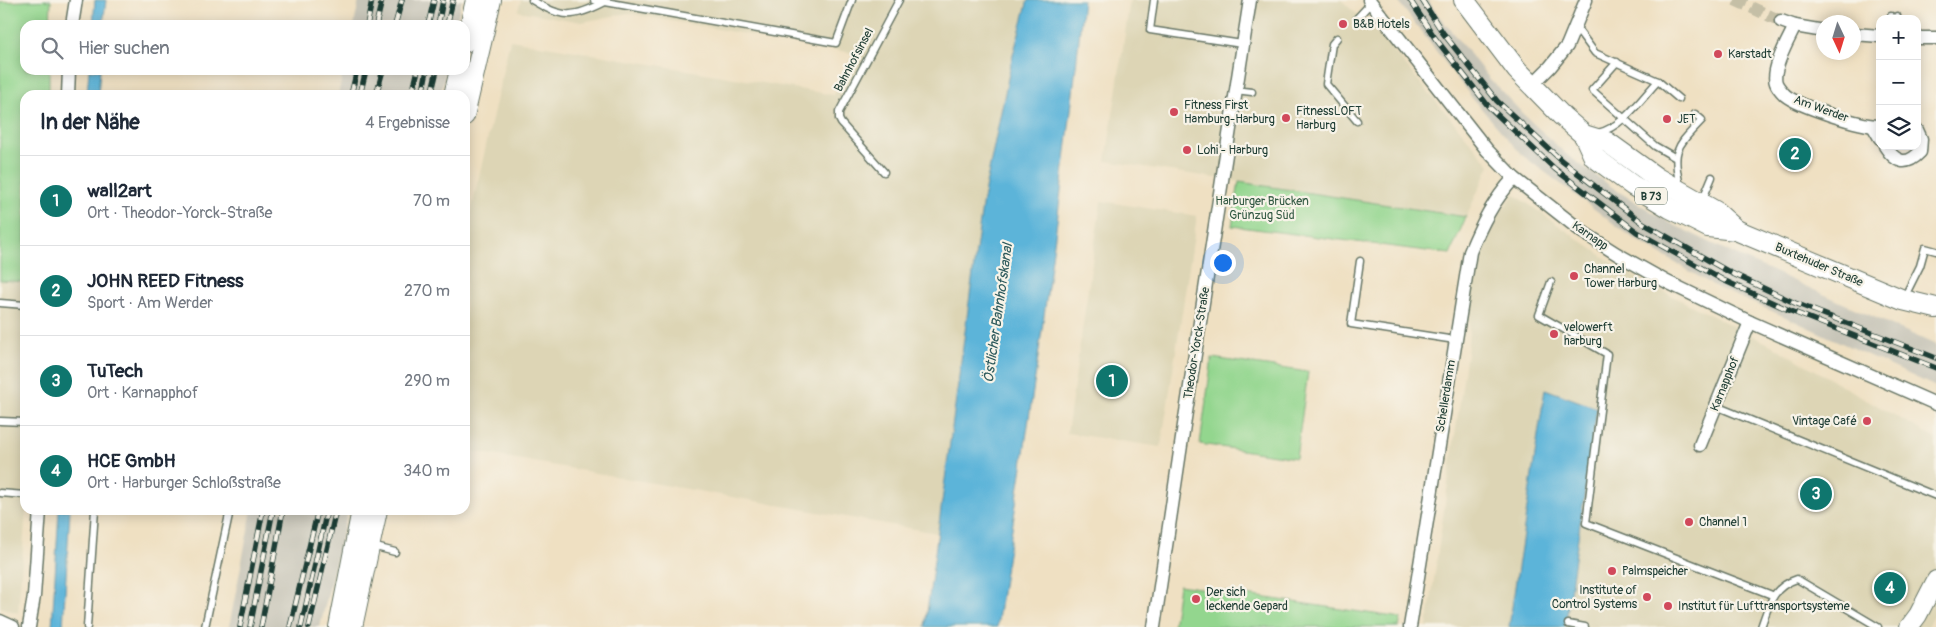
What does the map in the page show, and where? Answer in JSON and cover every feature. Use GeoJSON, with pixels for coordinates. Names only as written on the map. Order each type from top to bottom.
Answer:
{"type":"FeatureCollection","features":[{"type":"Feature","properties":{"kind":"main road"},"geometry":{"type":"LineString","coordinates":[[470,95],[492,0]]}},
{"type":"Feature","properties":{"kind":"main road","name":"Buxtehuder Straße"},"geometry":{"type":"LineString","coordinates":[[1464,0],[1503,53],[1531,86],[1584,136],[1594,157],[1640,189],[1670,208],[1708,227],[1736,230],[1903,300],[1936,308]]}},
{"type":"Feature","properties":{"kind":"main road"},"geometry":{"type":"LineString","coordinates":[[470,20],[473,7]]}},
{"type":"Feature","properties":{"kind":"main road"},"geometry":{"type":"LineString","coordinates":[[454,90],[458,75]]}},
{"type":"Feature","properties":{"kind":"main road","name":"Buxtehuder Straße"},"geometry":{"type":"LineString","coordinates":[[1584,136],[1607,142],[1657,178],[1715,211],[1736,230]]}},
{"type":"Feature","properties":{"kind":"main road","name":"Buxtehuder Straße"},"geometry":{"type":"LineString","coordinates":[[1903,300],[1936,321]]}},
{"type":"Feature","properties":{"kind":"main road"},"geometry":{"type":"LineString","coordinates":[[338,627],[360,515]]}},
{"type":"Feature","properties":{"kind":"main road"},"geometry":{"type":"LineString","coordinates":[[353,627],[377,515]]}},
{"type":"Feature","properties":{"kind":"main road"},"geometry":{"type":"LineString","coordinates":[[1909,627],[1918,615],[1936,580]]}},
{"type":"Feature","properties":{"kind":"street"},"geometry":{"type":"LineString","coordinates":[[73,20],[76,0]]}},
{"type":"Feature","properties":{"kind":"street","name":"Theodor-Yorck-Straße"},"geometry":{"type":"LineString","coordinates":[[1154,627],[1250,0]]}},
{"type":"Feature","properties":{"kind":"street"},"geometry":{"type":"LineString","coordinates":[[1531,86],[1567,46],[1586,0]]}},
{"type":"Feature","properties":{"kind":"street","name":"Karnapp"},"geometry":{"type":"LineString","coordinates":[[1370,1],[1487,150],[1514,178],[1584,233],[1667,282],[1750,322],[1936,404]]}},
{"type":"Feature","properties":{"kind":"street"},"geometry":{"type":"LineString","coordinates":[[1781,21],[1795,26],[1816,30]]}},
{"type":"Feature","properties":{"kind":"street","name":"Am Werder"},"geometry":{"type":"LineString","coordinates":[[1795,26],[1776,68],[1776,83],[1786,96],[1805,105],[1876,126]]}},
{"type":"Feature","properties":{"kind":"street"},"geometry":{"type":"LineString","coordinates":[[1861,35],[1876,36]]}},
{"type":"Feature","properties":{"kind":"street"},"geometry":{"type":"LineString","coordinates":[[1921,38],[1936,38]]}},
{"type":"Feature","properties":{"kind":"street"},"geometry":{"type":"LineString","coordinates":[[68,90],[69,75]]}},
{"type":"Feature","properties":{"kind":"street"},"geometry":{"type":"LineString","coordinates":[[1888,150],[1896,159],[1901,161],[1909,161],[1920,150]]}},
{"type":"Feature","properties":{"kind":"street","name":"Schellerdamm"},"geometry":{"type":"LineString","coordinates":[[1410,627],[1470,252],[1485,216],[1503,189],[1514,178]]}},
{"type":"Feature","properties":{"kind":"street","name":"Karnapphof"},"geometry":{"type":"LineString","coordinates":[[1700,445],[1750,322]]}},
{"type":"Feature","properties":{"kind":"street"},"geometry":{"type":"LineString","coordinates":[[29,627],[34,596],[40,515]]}},
{"type":"Feature","properties":{"kind":"street"},"geometry":{"type":"LineString","coordinates":[[0,621],[13,627]]}},
{"type":"Feature","properties":{"kind":"lane"},"geometry":{"type":"LineString","coordinates":[[473,7],[484,0]]}},
{"type":"Feature","properties":{"kind":"lane"},"geometry":{"type":"LineString","coordinates":[[532,0],[553,11],[568,15],[586,12],[605,2]]}},
{"type":"Feature","properties":{"kind":"lane"},"geometry":{"type":"LineString","coordinates":[[594,0],[836,43],[852,0]]}},
{"type":"Feature","properties":{"kind":"lane","name":"Bahnhofsinsel"},"geometry":{"type":"LineString","coordinates":[[884,172],[841,123],[839,112],[899,0]]}},
{"type":"Feature","properties":{"kind":"lane"},"geometry":{"type":"LineString","coordinates":[[1154,0],[1150,30],[1242,44]]}},
{"type":"Feature","properties":{"kind":"lane"},"geometry":{"type":"LineString","coordinates":[[1357,18],[1370,1]]}},
{"type":"Feature","properties":{"kind":"lane"},"geometry":{"type":"LineString","coordinates":[[1575,26],[1595,53],[1658,81],[1679,100]]}},
{"type":"Feature","properties":{"kind":"lane"},"geometry":{"type":"LineString","coordinates":[[1337,38],[1332,44],[1326,84],[1357,122]]}},
{"type":"Feature","properties":{"kind":"lane"},"geometry":{"type":"LineString","coordinates":[[1617,62],[1592,90],[1655,146],[1676,158]]}},
{"type":"Feature","properties":{"kind":"lane"},"geometry":{"type":"LineString","coordinates":[[1584,136],[1606,131],[1623,118],[1658,81]]}},
{"type":"Feature","properties":{"kind":"lane"},"geometry":{"type":"LineString","coordinates":[[1235,90],[1252,92]]}},
{"type":"Feature","properties":{"kind":"lane"},"geometry":{"type":"LineString","coordinates":[[1683,194],[1676,158],[1678,146],[1702,120],[1695,114]]}},
{"type":"Feature","properties":{"kind":"lane"},"geometry":{"type":"LineString","coordinates":[[1701,204],[1712,177]]}},
{"type":"Feature","properties":{"kind":"lane"},"geometry":{"type":"LineString","coordinates":[[1903,300],[1917,274],[1924,248],[1936,251]]}},
{"type":"Feature","properties":{"kind":"lane"},"geometry":{"type":"LineString","coordinates":[[1360,261],[1351,324],[1455,340]]}},
{"type":"Feature","properties":{"kind":"lane"},"geometry":{"type":"LineString","coordinates":[[1551,282],[1539,314],[1607,354],[1586,523],[1772,595]]}},
{"type":"Feature","properties":{"kind":"lane"},"geometry":{"type":"LineString","coordinates":[[0,303],[20,305]]}},
{"type":"Feature","properties":{"kind":"lane"},"geometry":{"type":"LineString","coordinates":[[1716,406],[1936,496]]}},
{"type":"Feature","properties":{"kind":"lane"},"geometry":{"type":"LineString","coordinates":[[0,421],[20,422]]}},
{"type":"Feature","properties":{"kind":"lane"},"geometry":{"type":"LineString","coordinates":[[0,492],[20,494]]}},
{"type":"Feature","properties":{"kind":"lane"},"geometry":{"type":"LineString","coordinates":[[86,627],[95,515]]}},
{"type":"Feature","properties":{"kind":"lane"},"geometry":{"type":"LineString","coordinates":[[205,627],[229,515]]}},
{"type":"Feature","properties":{"kind":"lane"},"geometry":{"type":"LineString","coordinates":[[371,545],[395,552]]}},
{"type":"Feature","properties":{"kind":"lane"},"geometry":{"type":"LineString","coordinates":[[1761,627],[1772,595],[1787,582],[1797,579],[1878,627]]}},
{"type":"Feature","properties":{"kind":"lane"},"geometry":{"type":"LineString","coordinates":[[1568,624],[1585,627]]}},
{"type":"Feature","properties":{"kind":"shaded area"},"geometry":{"type":"Polygon","coordinates":[[[359,0],[462,0],[457,20],[355,20],[359,0]]]}},
{"type":"Feature","properties":{"kind":"shaded area"},"geometry":{"type":"Polygon","coordinates":[[[521,0],[1028,0],[1012,59],[983,199],[937,533],[470,451],[470,216],[510,40],[834,95],[853,53],[628,13],[582,22],[518,11],[521,0]]]}},
{"type":"Feature","properties":{"kind":"shaded area"},"geometry":{"type":"Polygon","coordinates":[[[1130,0],[1341,0],[1384,40],[1490,165],[1466,217],[1106,161],[1130,0]]]}},
{"type":"Feature","properties":{"kind":"shaded area"},"geometry":{"type":"Polygon","coordinates":[[[1397,0],[1428,0],[1489,78],[1523,114],[1567,155],[1616,190],[1672,224],[1936,345],[1936,387],[1788,318],[1720,289],[1633,238],[1522,155],[1473,99],[1397,0]]]}},
{"type":"Feature","properties":{"kind":"shaded area"},"geometry":{"type":"Polygon","coordinates":[[[343,75],[445,75],[441,90],[339,90],[343,75]]]}},
{"type":"Feature","properties":{"kind":"shaded area"},"geometry":{"type":"Polygon","coordinates":[[[1514,194],[1628,274],[1773,346],[1936,439],[1936,618],[1933,616],[1927,627],[1427,627],[1468,346],[1472,273],[1483,241],[1495,219],[1514,194]]]}},
{"type":"Feature","properties":{"kind":"shaded area"},"geometry":{"type":"Polygon","coordinates":[[[1101,201],[1197,216],[1161,447],[1067,433],[1101,201]]]}},
{"type":"Feature","properties":{"kind":"shaded area"},"geometry":{"type":"Polygon","coordinates":[[[0,280],[20,282],[20,515],[26,515],[18,613],[0,607],[0,280]]]}},
{"type":"Feature","properties":{"kind":"shaded area"},"geometry":{"type":"Polygon","coordinates":[[[251,515],[347,515],[320,627],[229,627],[251,515]]]}},
{"type":"Feature","properties":{"kind":"green space"},"geometry":{"type":"Polygon","coordinates":[[[51,0],[50,20],[20,20],[20,75],[49,75],[49,90],[20,90],[20,282],[0,280],[0,2],[51,0]]]}},
{"type":"Feature","properties":{"kind":"green space","name":"Harburger Brücken Grünzug Süd"},"geometry":{"type":"Polygon","coordinates":[[[1239,182],[1466,217],[1450,254],[1232,226],[1239,182]]]}},
{"type":"Feature","properties":{"kind":"green space"},"geometry":{"type":"Polygon","coordinates":[[[1212,358],[1308,372],[1296,458],[1200,444],[1212,358]]]}},
{"type":"Feature","properties":{"kind":"green space"},"geometry":{"type":"Polygon","coordinates":[[[1179,585],[1401,618],[1399,627],[1173,627],[1179,585]]]}},
{"type":"Feature","properties":{"kind":"water"},"geometry":{"type":"Polygon","coordinates":[[[95,0],[106,0],[104,20],[93,20],[95,0]]]}},
{"type":"Feature","properties":{"kind":"water","name":"Östlicher Bahnhofskanal"},"geometry":{"type":"Polygon","coordinates":[[[1028,0],[1083,0],[1051,266],[997,627],[925,627],[983,199],[1012,59],[1028,0]]]}},
{"type":"Feature","properties":{"kind":"water"},"geometry":{"type":"Polygon","coordinates":[[[89,75],[100,75],[98,90],[87,90],[89,75]]]}},
{"type":"Feature","properties":{"kind":"water"},"geometry":{"type":"Polygon","coordinates":[[[1545,389],[1597,408],[1565,627],[1509,627],[1545,389]]]}},
{"type":"Feature","properties":{"kind":"water"},"geometry":{"type":"Polygon","coordinates":[[[59,515],[70,515],[63,627],[52,627],[59,515]]]}},
{"type":"Feature","properties":{"kind":"tunnel"},"geometry":{"type":"LineString","coordinates":[[1735,0],[1781,21]]}},
{"type":"Feature","properties":{"kind":"railway"},"geometry":{"type":"LineString","coordinates":[[368,20],[372,0]]}},
{"type":"Feature","properties":{"kind":"railway"},"geometry":{"type":"LineString","coordinates":[[377,20],[382,0]]}},
{"type":"Feature","properties":{"kind":"railway"},"geometry":{"type":"LineString","coordinates":[[396,20],[402,0]]}},
{"type":"Feature","properties":{"kind":"railway"},"geometry":{"type":"LineString","coordinates":[[429,20],[434,0]]}},
{"type":"Feature","properties":{"kind":"railway"},"geometry":{"type":"LineString","coordinates":[[439,20],[443,0]]}},
{"type":"Feature","properties":{"kind":"railway"},"geometry":{"type":"LineString","coordinates":[[448,20],[453,0]]}},
{"type":"Feature","properties":{"kind":"railway"},"geometry":{"type":"LineString","coordinates":[[1410,0],[1435,38],[1489,107],[1555,169],[1637,232],[1723,280],[1791,311],[1936,368]]}},
{"type":"Feature","properties":{"kind":"railway"},"geometry":{"type":"LineString","coordinates":[[1422,0],[1443,33],[1497,101],[1562,161],[1643,223],[1729,272],[1795,303],[1936,358]]}},
{"type":"Feature","properties":{"kind":"railway"},"geometry":{"type":"LineString","coordinates":[[352,90],[356,75]]}},
{"type":"Feature","properties":{"kind":"railway"},"geometry":{"type":"LineString","coordinates":[[361,90],[365,75]]}},
{"type":"Feature","properties":{"kind":"railway"},"geometry":{"type":"LineString","coordinates":[[377,90],[382,75]]}},
{"type":"Feature","properties":{"kind":"railway"},"geometry":{"type":"LineString","coordinates":[[413,90],[417,75]]}},
{"type":"Feature","properties":{"kind":"railway"},"geometry":{"type":"LineString","coordinates":[[423,90],[426,75]]}},
{"type":"Feature","properties":{"kind":"railway"},"geometry":{"type":"LineString","coordinates":[[432,90],[436,75]]}},
{"type":"Feature","properties":{"kind":"railway"},"geometry":{"type":"LineString","coordinates":[[240,627],[262,515]]}},
{"type":"Feature","properties":{"kind":"railway"},"geometry":{"type":"LineString","coordinates":[[250,627],[272,515]]}},
{"type":"Feature","properties":{"kind":"railway"},"geometry":{"type":"LineString","coordinates":[[261,627],[282,515]]}},
{"type":"Feature","properties":{"kind":"railway"},"geometry":{"type":"LineString","coordinates":[[290,627],[317,515]]}},
{"type":"Feature","properties":{"kind":"railway"},"geometry":{"type":"LineString","coordinates":[[301,627],[326,515]]}},
{"type":"Feature","properties":{"kind":"railway"},"geometry":{"type":"LineString","coordinates":[[309,627],[335,515]]}},
{"type":"Feature","properties":{"kind":"place","name":"B&B Hotels"},"geometry":{"type":"Point","coordinates":[1343,24]}},
{"type":"Feature","properties":{"kind":"place","name":"Karstadt"},"geometry":{"type":"Point","coordinates":[1718,54]}},
{"type":"Feature","properties":{"kind":"place","name":"Fitness First Hamburg-Harburg"},"geometry":{"type":"Point","coordinates":[1174,112]}},
{"type":"Feature","properties":{"kind":"place","name":"FitnessLOFT Harburg"},"geometry":{"type":"Point","coordinates":[1286,118]}},
{"type":"Feature","properties":{"kind":"place","name":"JET"},"geometry":{"type":"Point","coordinates":[1667,119]}},
{"type":"Feature","properties":{"kind":"place","name":"Lohi - Harburg"},"geometry":{"type":"Point","coordinates":[1187,150]}},
{"type":"Feature","properties":{"kind":"place","name":"JOHN REED Fitness"},"geometry":{"type":"Point","coordinates":[1795,154]}},
{"type":"Feature","properties":{"kind":"place","name":"Channel Tower Harburg"},"geometry":{"type":"Point","coordinates":[1574,276]}},
{"type":"Feature","properties":{"kind":"place","name":"velowerft harburg"},"geometry":{"type":"Point","coordinates":[1554,334]}},
{"type":"Feature","properties":{"kind":"place","name":"wall2art"},"geometry":{"type":"Point","coordinates":[1112,381]}},
{"type":"Feature","properties":{"kind":"place","name":"Vintage Café"},"geometry":{"type":"Point","coordinates":[1867,421]}},
{"type":"Feature","properties":{"kind":"place","name":"TuTech"},"geometry":{"type":"Point","coordinates":[1816,494]}},
{"type":"Feature","properties":{"kind":"place","name":"Channel 1"},"geometry":{"type":"Point","coordinates":[1689,522]}},
{"type":"Feature","properties":{"kind":"place","name":"Palmspeicher"},"geometry":{"type":"Point","coordinates":[1612,571]}},
{"type":"Feature","properties":{"kind":"place","name":"HCE GmbH"},"geometry":{"type":"Point","coordinates":[1890,588]}},
{"type":"Feature","properties":{"kind":"place","name":"Institute of Control Systems"},"geometry":{"type":"Point","coordinates":[1647,597]}},
{"type":"Feature","properties":{"kind":"place","name":"Der sich leckende Gepard"},"geometry":{"type":"Point","coordinates":[1196,599]}},
{"type":"Feature","properties":{"kind":"place","name":"Institut für Lufttransportsysteme"},"geometry":{"type":"Point","coordinates":[1668,606]}}]}
